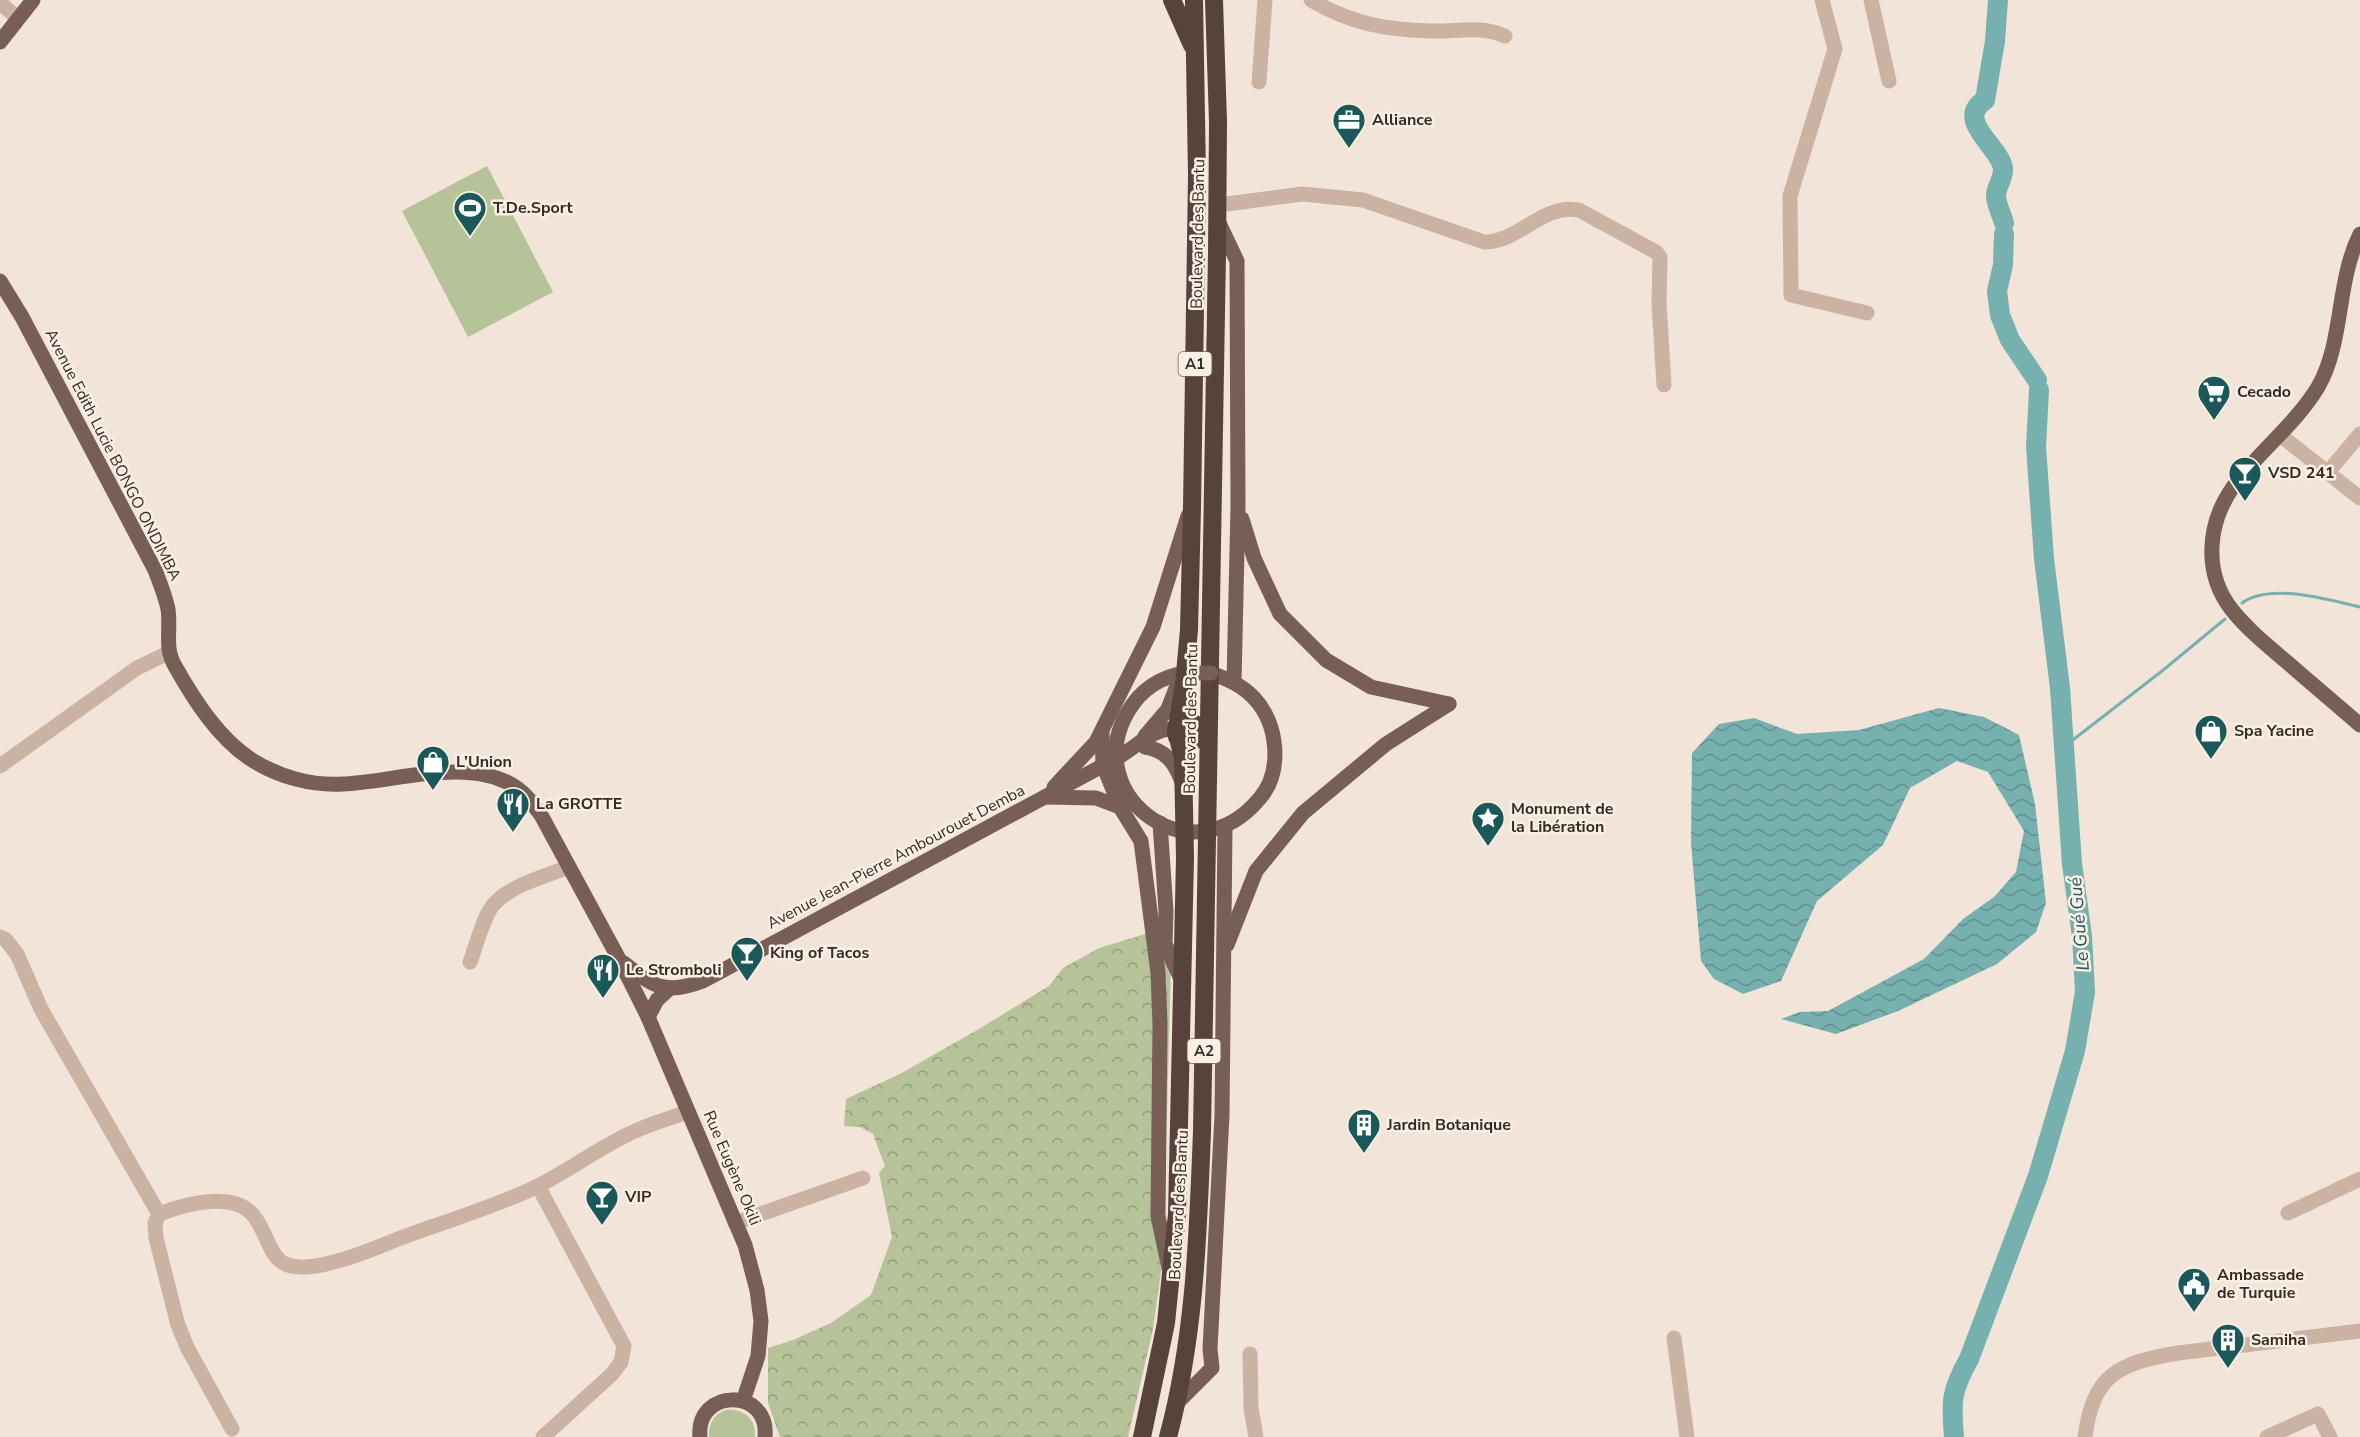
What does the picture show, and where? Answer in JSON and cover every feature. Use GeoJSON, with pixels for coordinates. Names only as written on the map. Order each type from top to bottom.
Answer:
{"type":"FeatureCollection","features":[{"type":"Feature","properties":{"kind":"highway"},"geometry":{"type":"LineString","coordinates":[[1172,0],[1196,54]]}},
{"type":"Feature","properties":{"kind":"highway","name":"Boulevard des Bantu"},"geometry":{"type":"LineString","coordinates":[[1170,1433],[1185,1354],[1197,1256],[1203,1120],[1205,830],[1210,696],[1198,673],[1189,630],[1196,273],[1194,0]]}},
{"type":"Feature","properties":{"kind":"highway","name":"Boulevard des Bantu"},"geometry":{"type":"LineString","coordinates":[[1142,1437],[1161,1351],[1172,1282],[1179,1172],[1183,984],[1205,830],[1184,786],[1183,758],[1177,733],[1198,673],[1214,504],[1218,88],[1214,0]]}},
{"type":"Feature","properties":{"kind":"highway"},"geometry":{"type":"LineString","coordinates":[[1205,830],[1202,750],[1197,733],[1204,691],[1210,531],[1214,504]]}},
{"type":"Feature","properties":{"kind":"highway"},"geometry":{"type":"LineString","coordinates":[[1177,733],[1183,742],[1189,743],[1197,733]]}},
{"type":"Feature","properties":{"kind":"main road"},"geometry":{"type":"LineString","coordinates":[[0,42],[33,0]]}},
{"type":"Feature","properties":{"kind":"main road"},"geometry":{"type":"LineString","coordinates":[[1217,211],[1237,261],[1238,507],[1234,682]]}},
{"type":"Feature","properties":{"kind":"main road"},"geometry":{"type":"LineString","coordinates":[[2360,234],[2347,269],[2329,359],[2323,377],[2301,411],[2243,474],[2218,512],[2211,553],[2216,581],[2222,596],[2243,622],[2360,725]]}},
{"type":"Feature","properties":{"kind":"main road","name":"Avenue Edith Lucie BONGO ONDIMBA"},"geometry":{"type":"LineString","coordinates":[[0,281],[22,317],[155,570],[168,611],[168,653]]}},
{"type":"Feature","properties":{"kind":"main road"},"geometry":{"type":"LineString","coordinates":[[1045,797],[1096,742],[1153,627],[1192,502]]}},
{"type":"Feature","properties":{"kind":"main road"},"geometry":{"type":"LineString","coordinates":[[1224,953],[1256,871],[1303,813],[1386,744],[1449,705],[1371,687],[1326,660],[1280,614],[1254,558],[1238,507]]}},
{"type":"Feature","properties":{"kind":"main road"},"geometry":{"type":"LineString","coordinates":[[1184,786],[1170,758],[1144,743],[1172,702],[1189,630]]}},
{"type":"Feature","properties":{"kind":"main road","name":"Rue Eugène Okili"},"geometry":{"type":"LineString","coordinates":[[168,653],[211,720],[231,743],[251,759],[284,776],[341,784],[445,772],[480,773],[497,779],[526,796],[540,815],[569,867],[648,1017],[752,1268],[762,1321],[758,1356],[742,1401]]}},
{"type":"Feature","properties":{"kind":"main road"},"geometry":{"type":"LineString","coordinates":[[1102,729],[1115,759],[1117,771],[1128,796],[1147,816],[1171,829],[1205,830],[1247,814],[1264,794],[1273,771],[1275,745],[1268,720],[1255,698],[1234,682],[1198,673],[1160,680],[1139,694],[1124,717],[1116,743],[1115,759],[1119,807],[1141,841],[1158,973],[1160,1024],[1158,1216],[1172,1282]]}},
{"type":"Feature","properties":{"kind":"main road","name":"Avenue Jean-Pierre Ambourouet Demba"},"geometry":{"type":"LineString","coordinates":[[670,988],[694,984],[713,976],[1144,743],[1177,733]]}},
{"type":"Feature","properties":{"kind":"main road"},"geometry":{"type":"LineString","coordinates":[[1045,797],[1096,798],[1119,807]]}},
{"type":"Feature","properties":{"kind":"main road"},"geometry":{"type":"LineString","coordinates":[[1160,823],[1166,911],[1165,944],[1183,984]]}},
{"type":"Feature","properties":{"kind":"main road"},"geometry":{"type":"LineString","coordinates":[[1176,1404],[1212,1368],[1210,1348],[1221,1115],[1224,953],[1205,830]]}},
{"type":"Feature","properties":{"kind":"main road"},"geometry":{"type":"LineString","coordinates":[[619,959],[650,984],[670,988]]}},
{"type":"Feature","properties":{"kind":"main road"},"geometry":{"type":"LineString","coordinates":[[648,1017],[657,1000],[670,988]]}},
{"type":"Feature","properties":{"kind":"main road"},"geometry":{"type":"LineString","coordinates":[[696,1436],[705,1413],[712,1406],[732,1399],[742,1401],[759,1412],[764,1421],[765,1437]]}},
{"type":"Feature","properties":{"kind":"street"},"geometry":{"type":"LineString","coordinates":[[1259,82],[1266,0]]}},
{"type":"Feature","properties":{"kind":"street"},"geometry":{"type":"LineString","coordinates":[[1311,0],[1353,21],[1382,27],[1431,31],[1485,29],[1505,36]]}},
{"type":"Feature","properties":{"kind":"street"},"geometry":{"type":"LineString","coordinates":[[1822,0],[1835,49],[1790,196],[1791,295],[1867,313]]}},
{"type":"Feature","properties":{"kind":"street"},"geometry":{"type":"LineString","coordinates":[[1871,0],[1889,81]]}},
{"type":"Feature","properties":{"kind":"street"},"geometry":{"type":"LineString","coordinates":[[0,3],[18,18]]}},
{"type":"Feature","properties":{"kind":"street"},"geometry":{"type":"LineString","coordinates":[[1217,211],[1227,204],[1302,194],[1363,200],[1484,242],[1495,242],[1553,212],[1569,208],[1579,210],[1656,252],[1660,257],[1659,303],[1664,386]]}},
{"type":"Feature","properties":{"kind":"street"},"geometry":{"type":"LineString","coordinates":[[2328,472],[2360,434]]}},
{"type":"Feature","properties":{"kind":"street"},"geometry":{"type":"LineString","coordinates":[[2280,435],[2360,498]]}},
{"type":"Feature","properties":{"kind":"street"},"geometry":{"type":"LineString","coordinates":[[2,759],[136,668],[168,653]]}},
{"type":"Feature","properties":{"kind":"street"},"geometry":{"type":"LineString","coordinates":[[470,962],[495,902],[512,891],[569,867]]}},
{"type":"Feature","properties":{"kind":"street"},"geometry":{"type":"LineString","coordinates":[[0,937],[5,939],[18,954],[41,1009],[159,1214]]}},
{"type":"Feature","properties":{"kind":"street"},"geometry":{"type":"LineString","coordinates":[[232,1430],[187,1347],[178,1325],[156,1238],[155,1223],[159,1214],[176,1207],[196,1203],[230,1202],[242,1206],[256,1218],[272,1251],[282,1263],[296,1268],[317,1266],[358,1254],[538,1186],[632,1133],[688,1112]]}},
{"type":"Feature","properties":{"kind":"street"},"geometry":{"type":"LineString","coordinates":[[735,1223],[864,1178]]}},
{"type":"Feature","properties":{"kind":"street"},"geometry":{"type":"LineString","coordinates":[[2288,1213],[2360,1179]]}},
{"type":"Feature","properties":{"kind":"street"},"geometry":{"type":"LineString","coordinates":[[538,1186],[624,1346],[621,1362],[612,1374],[543,1437]]}},
{"type":"Feature","properties":{"kind":"street"},"geometry":{"type":"LineString","coordinates":[[2085,1437],[2092,1403],[2097,1391],[2116,1372],[2127,1365],[2178,1353],[2360,1331]]}},
{"type":"Feature","properties":{"kind":"street"},"geometry":{"type":"LineString","coordinates":[[1674,1338],[1687,1437]]}},
{"type":"Feature","properties":{"kind":"street"},"geometry":{"type":"LineString","coordinates":[[1250,1354],[1251,1408],[1256,1437]]}},
{"type":"Feature","properties":{"kind":"street"},"geometry":{"type":"LineString","coordinates":[[2267,1437],[2318,1414],[2330,1437]]}},
{"type":"Feature","properties":{"kind":"green space"},"geometry":{"type":"Polygon","coordinates":[[[487,166],[553,292],[468,337],[402,211],[487,166]]]}},
{"type":"Feature","properties":{"kind":"green space"},"geometry":{"type":"Polygon","coordinates":[[[1172,926],[1163,1257],[1153,1329],[1128,1437],[780,1437],[768,1403],[768,1348],[831,1323],[871,1295],[892,1237],[879,1173],[885,1166],[873,1134],[860,1127],[844,1126],[846,1099],[900,1074],[979,1029],[1049,986],[1063,968],[1099,948],[1172,926]]]}},
{"type":"Feature","properties":{"kind":"green space"},"geometry":{"type":"Polygon","coordinates":[[[726,1410],[738,1411],[748,1416],[755,1431],[755,1437],[709,1437],[713,1420],[726,1410]]]}},
{"type":"Feature","properties":{"kind":"water"},"geometry":{"type":"Polygon","coordinates":[[[1939,708],[1984,717],[2019,735],[2035,804],[2046,903],[2036,932],[1997,964],[1898,1011],[1836,1034],[1781,1019],[1800,1012],[1828,1011],[1924,959],[1963,919],[1994,897],[2016,872],[2024,831],[1988,772],[1957,761],[1910,788],[1883,845],[1817,901],[1781,981],[1743,994],[1714,979],[1701,961],[1691,842],[1692,753],[1719,724],[1754,718],[1797,734],[1859,730],[1939,708]]]}},
{"type":"Feature","properties":{"kind":"waterway","name":"Le Gué Gué"},"geometry":{"type":"LineString","coordinates":[[1998,0],[1995,41],[1985,100],[1977,108],[1974,116],[1981,134],[1995,151],[2003,168],[1996,196],[2004,223]]}},
{"type":"Feature","properties":{"kind":"waterway","name":"Le Gué Gué"},"geometry":{"type":"LineString","coordinates":[[2004,234],[2003,265],[1997,291],[2000,315],[2010,340],[2037,380]]}},
{"type":"Feature","properties":{"kind":"waterway","name":"Le Gué Gué"},"geometry":{"type":"LineString","coordinates":[[1954,1437],[1953,1405],[1956,1388],[2038,1176],[2075,1051],[2085,992],[2082,936],[2072,864],[2060,688],[2044,559],[2036,447],[2039,390]]}},
{"type":"Feature","properties":{"kind":"waterway"},"geometry":{"type":"LineString","coordinates":[[2242,603],[2254,597],[2283,593],[2300,594],[2360,607]]}},
{"type":"Feature","properties":{"kind":"waterway"},"geometry":{"type":"LineString","coordinates":[[2065,746],[2225,619]]}},
{"type":"Feature","properties":{"kind":"place","name":"Alliance"},"geometry":{"type":"Point","coordinates":[1349,149]}},
{"type":"Feature","properties":{"kind":"place","name":"T.De.Sport"},"geometry":{"type":"Point","coordinates":[470,237]}},
{"type":"Feature","properties":{"kind":"place","name":"Cecado"},"geometry":{"type":"Point","coordinates":[2214,421]}},
{"type":"Feature","properties":{"kind":"place","name":"VSD 241"},"geometry":{"type":"Point","coordinates":[2245,502]}},
{"type":"Feature","properties":{"kind":"place","name":"Spa Yacine"},"geometry":{"type":"Point","coordinates":[2211,760]}},
{"type":"Feature","properties":{"kind":"place","name":"L’Union"},"geometry":{"type":"Point","coordinates":[433,791]}},
{"type":"Feature","properties":{"kind":"place","name":"La GROTTE"},"geometry":{"type":"Point","coordinates":[513,833]}},
{"type":"Feature","properties":{"kind":"place","name":"Monument de la Libération"},"geometry":{"type":"Point","coordinates":[1488,847]}},
{"type":"Feature","properties":{"kind":"place","name":"King of Tacos"},"geometry":{"type":"Point","coordinates":[747,982]}},
{"type":"Feature","properties":{"kind":"place","name":"Le Stromboli"},"geometry":{"type":"Point","coordinates":[603,999]}},
{"type":"Feature","properties":{"kind":"place","name":"Jardin Botanique"},"geometry":{"type":"Point","coordinates":[1364,1154]}},
{"type":"Feature","properties":{"kind":"place","name":"VIP"},"geometry":{"type":"Point","coordinates":[602,1226]}},
{"type":"Feature","properties":{"kind":"place","name":"Ambassade de Turquie"},"geometry":{"type":"Point","coordinates":[2194,1313]}},
{"type":"Feature","properties":{"kind":"place","name":"Samiha"},"geometry":{"type":"Point","coordinates":[2228,1369]}}]}
